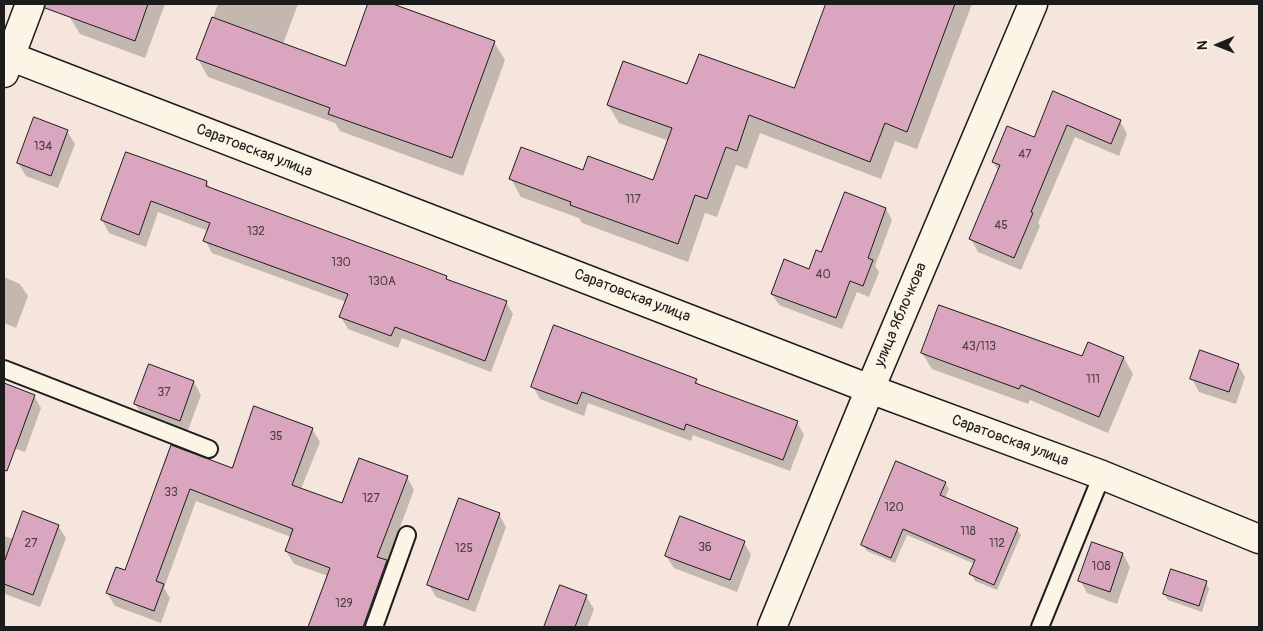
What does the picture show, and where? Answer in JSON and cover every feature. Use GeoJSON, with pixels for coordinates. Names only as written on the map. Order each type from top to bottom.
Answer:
{"type":"FeatureCollection","features":[{"type":"Feature","properties":{"kind":"street"},"geometry":{"type":"LineString","coordinates":[[6,61],[30,4]]}},
{"type":"Feature","properties":{"kind":"street","name":"улица Яблочкова"},"geometry":{"type":"LineString","coordinates":[[772,627],[870,388],[1034,4]]}},
{"type":"Feature","properties":{"kind":"street","name":"Саратовская улица"},"geometry":{"type":"LineString","coordinates":[[6,61],[1102,475],[1259,539]]}},
{"type":"Feature","properties":{"kind":"lane"},"geometry":{"type":"LineString","coordinates":[[4,369],[209,449]]}},
{"type":"Feature","properties":{"kind":"lane"},"geometry":{"type":"LineString","coordinates":[[1040,627],[1102,475]]}},
{"type":"Feature","properties":{"kind":"lane"},"geometry":{"type":"LineString","coordinates":[[374,627],[407,535]]}},
{"type":"Feature","properties":{"kind":"building"},"geometry":{"type":"Polygon","coordinates":[[[45,4],[148,4],[135,41],[45,8],[45,4]]]}},
{"type":"Feature","properties":{"kind":"building"},"geometry":{"type":"Polygon","coordinates":[[[368,4],[393,4],[495,41],[452,158],[328,114],[330,108],[196,59],[212,17],[345,66],[368,4]]]}},
{"type":"Feature","properties":{"kind":"building"},"geometry":{"type":"Polygon","coordinates":[[[826,4],[955,4],[907,132],[885,123],[870,162],[749,115],[737,151],[726,147],[707,199],[695,195],[678,244],[570,205],[571,202],[509,179],[521,147],[583,170],[588,156],[653,180],[672,128],[607,105],[623,61],[687,84],[699,54],[794,88],[826,4]]]}},
{"type":"Feature","properties":{"kind":"building"},"geometry":{"type":"Polygon","coordinates":[[[1053,91],[1121,120],[1111,144],[1067,125],[1014,258],[969,239],[1000,165],[992,162],[1007,126],[1034,137],[1053,91]]]}},
{"type":"Feature","properties":{"kind":"building"},"geometry":{"type":"Polygon","coordinates":[[[34,117],[68,130],[51,176],[17,163],[34,117]]]}},
{"type":"Feature","properties":{"kind":"building"},"geometry":{"type":"Polygon","coordinates":[[[126,152],[207,181],[206,186],[447,276],[446,279],[507,301],[485,361],[395,327],[391,336],[339,317],[348,294],[203,241],[210,223],[151,201],[139,235],[101,220],[126,152]]]}},
{"type":"Feature","properties":{"kind":"building"},"geometry":{"type":"Polygon","coordinates":[[[845,192],[886,208],[868,258],[873,260],[863,286],[850,281],[836,318],[771,294],[784,259],[809,269],[816,250],[821,252],[845,192]]]}},
{"type":"Feature","properties":{"kind":"building"},"geometry":{"type":"Polygon","coordinates":[[[939,305],[1082,356],[1088,342],[1124,357],[1099,417],[1021,385],[1019,389],[921,353],[939,305]]]}},
{"type":"Feature","properties":{"kind":"building"},"geometry":{"type":"Polygon","coordinates":[[[554,325],[697,379],[695,383],[798,421],[783,460],[686,424],[684,430],[582,392],[577,404],[531,387],[554,325]]]}},
{"type":"Feature","properties":{"kind":"building"},"geometry":{"type":"Polygon","coordinates":[[[1200,350],[1239,364],[1229,392],[1190,379],[1200,350]]]}},
{"type":"Feature","properties":{"kind":"building"},"geometry":{"type":"Polygon","coordinates":[[[149,364],[194,381],[180,421],[134,404],[149,364]]]}},
{"type":"Feature","properties":{"kind":"building"},"geometry":{"type":"Polygon","coordinates":[[[4,383],[35,395],[7,471],[4,470],[4,383]]]}},
{"type":"Feature","properties":{"kind":"building"},"geometry":{"type":"Polygon","coordinates":[[[254,406],[313,428],[292,485],[342,503],[359,458],[408,476],[377,557],[387,560],[363,627],[308,627],[330,568],[285,551],[293,529],[190,489],[156,581],[164,584],[154,611],[106,593],[116,567],[125,570],[171,445],[232,468],[254,406]]]}},
{"type":"Feature","properties":{"kind":"building"},"geometry":{"type":"Polygon","coordinates":[[[896,461],[946,482],[940,495],[1018,528],[994,585],[969,574],[975,560],[903,529],[891,558],[861,545],[896,461]]]}},
{"type":"Feature","properties":{"kind":"building"},"geometry":{"type":"Polygon","coordinates":[[[459,498],[500,513],[468,600],[427,585],[459,498]]]}},
{"type":"Feature","properties":{"kind":"building"},"geometry":{"type":"Polygon","coordinates":[[[23,511],[59,525],[33,595],[4,584],[4,563],[23,511]]]}},
{"type":"Feature","properties":{"kind":"building"},"geometry":{"type":"Polygon","coordinates":[[[680,516],[745,541],[730,580],[665,556],[680,516]]]}},
{"type":"Feature","properties":{"kind":"building"},"geometry":{"type":"Polygon","coordinates":[[[1092,542],[1123,553],[1110,592],[1078,581],[1092,542]]]}},
{"type":"Feature","properties":{"kind":"building"},"geometry":{"type":"Polygon","coordinates":[[[1171,569],[1207,581],[1199,606],[1163,594],[1171,569]]]}},
{"type":"Feature","properties":{"kind":"building"},"geometry":{"type":"Polygon","coordinates":[[[560,585],[587,595],[575,627],[544,627],[560,585]]]}}]}
